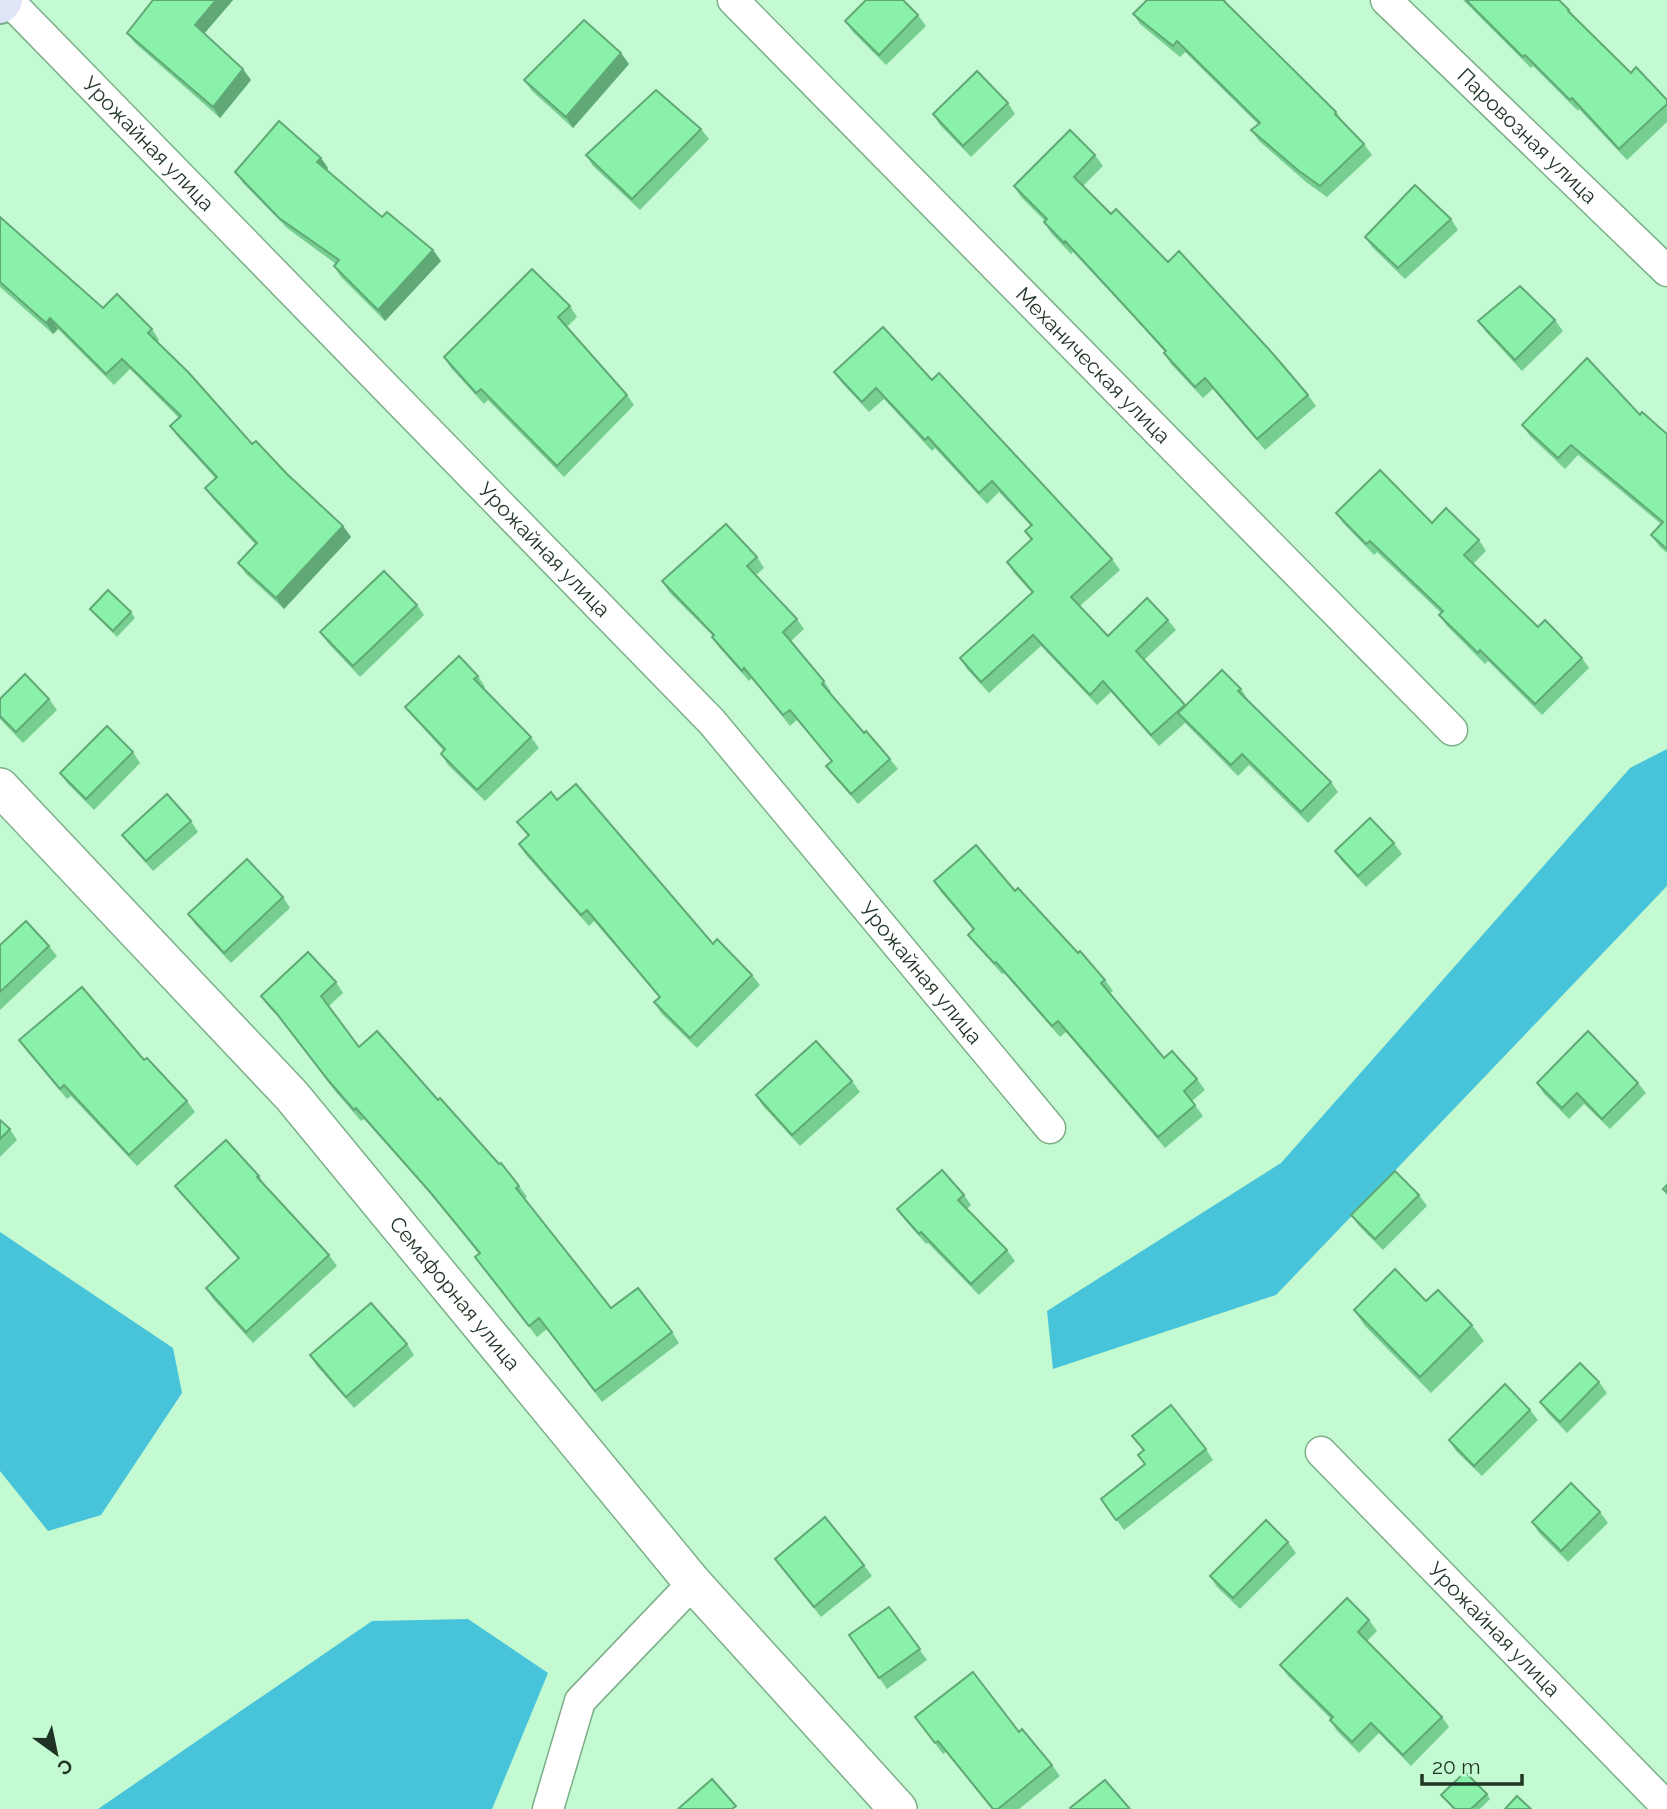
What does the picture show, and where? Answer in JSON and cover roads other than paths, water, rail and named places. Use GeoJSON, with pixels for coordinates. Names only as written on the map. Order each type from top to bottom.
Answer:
{"type":"FeatureCollection","features":[{"type":"Feature","properties":{"kind":"street","name":"Урожайная улица"},"geometry":{"type":"LineString","coordinates":[[8,0],[712,722],[1050,1128]]}},
{"type":"Feature","properties":{"kind":"street","name":"Механическая улица"},"geometry":{"type":"LineString","coordinates":[[733,0],[1452,730]]}},
{"type":"Feature","properties":{"kind":"street","name":"Паровозная улица"},"geometry":{"type":"LineString","coordinates":[[1386,0],[1667,271]]}},
{"type":"Feature","properties":{"kind":"street","name":"Семафорная улица"},"geometry":{"type":"LineString","coordinates":[[0,787],[292,1096],[694,1583],[898,1809]]}},
{"type":"Feature","properties":{"kind":"street","name":"Урожайная улица"},"geometry":{"type":"LineString","coordinates":[[1321,1452],[1667,1807]]}},
{"type":"Feature","properties":{"kind":"street"},"geometry":{"type":"LineString","coordinates":[[548,1809],[580,1701],[694,1583]]}},
{"type":"Feature","properties":{"kind":"water"},"geometry":{"type":"Polygon","coordinates":[[[1667,749],[1667,886],[1276,1295],[1053,1369],[1047,1311],[1281,1163],[1630,768],[1667,749]]]}},
{"type":"Feature","properties":{"kind":"water"},"geometry":{"type":"Polygon","coordinates":[[[0,1232],[173,1348],[182,1393],[101,1515],[48,1531],[0,1471],[0,1232]]]}},
{"type":"Feature","properties":{"kind":"water"},"geometry":{"type":"Polygon","coordinates":[[[468,1619],[548,1673],[492,1809],[98,1809],[372,1621],[468,1619]]]}}]}
